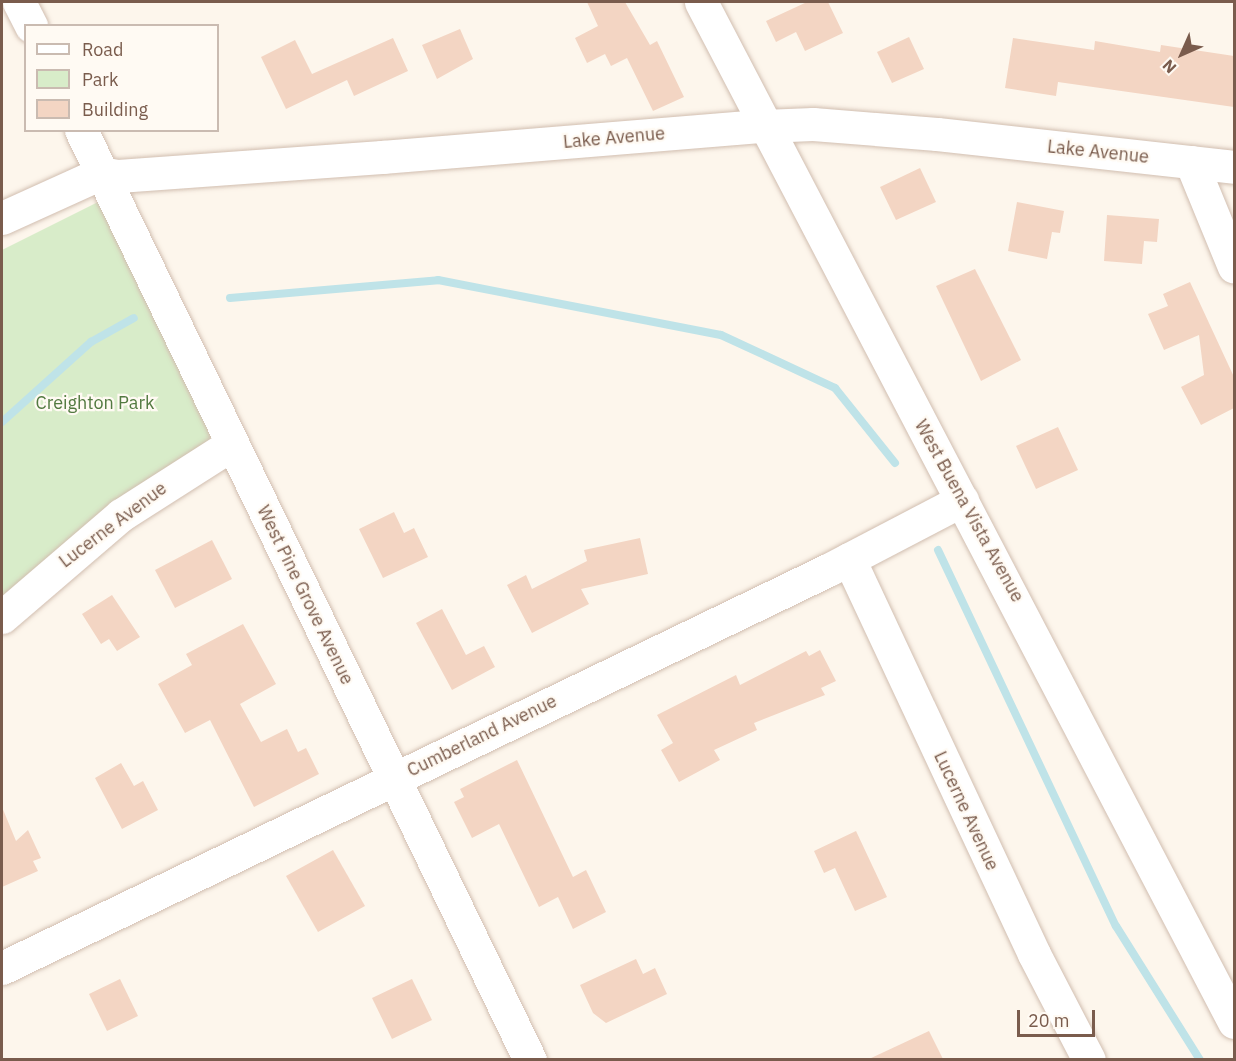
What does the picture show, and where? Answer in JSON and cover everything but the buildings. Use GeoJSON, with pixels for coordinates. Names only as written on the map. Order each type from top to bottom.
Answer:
{"type":"FeatureCollection","features":[{"type":"Feature","properties":{"kind":"street"},"geometry":{"type":"LineString","coordinates":[[19,2],[30,24]]}},
{"type":"Feature","properties":{"kind":"street","name":"West Buena Vista Avenue"},"geometry":{"type":"LineString","coordinates":[[701,2],[763,126],[962,500],[1234,1022]]}},
{"type":"Feature","properties":{"kind":"street","name":"Lake Avenue"},"geometry":{"type":"LineString","coordinates":[[2,218],[101,173],[370,158],[763,126],[813,124],[937,134],[1234,166]]}},
{"type":"Feature","properties":{"kind":"street","name":"West Pine Grove Avenue"},"geometry":{"type":"LineString","coordinates":[[82,132],[530,1059]]}},
{"type":"Feature","properties":{"kind":"street"},"geometry":{"type":"LineString","coordinates":[[1191,162],[1234,267]]}},
{"type":"Feature","properties":{"kind":"street","name":"Lucerne Avenue"},"geometry":{"type":"LineString","coordinates":[[2,617],[121,515],[232,444]]}},
{"type":"Feature","properties":{"kind":"street","name":"Cumberland Avenue"},"geometry":{"type":"LineString","coordinates":[[2,968],[849,559],[962,500]]}},
{"type":"Feature","properties":{"kind":"street","name":"Lucerne Avenue"},"geometry":{"type":"LineString","coordinates":[[849,559],[1034,954],[1089,1059]]}},
{"type":"Feature","properties":{"kind":"green space","name":"Creighton Park"},"geometry":{"type":"Polygon","coordinates":[[[100,201],[218,440],[2,603],[2,250],[100,201]]]}},
{"type":"Feature","properties":{"kind":"waterway"},"geometry":{"type":"LineString","coordinates":[[230,298],[438,280],[721,335],[835,388],[895,463]]}},
{"type":"Feature","properties":{"kind":"waterway"},"geometry":{"type":"LineString","coordinates":[[2,422],[91,342],[134,318]]}},
{"type":"Feature","properties":{"kind":"waterway"},"geometry":{"type":"LineString","coordinates":[[938,550],[1116,926],[1200,1060]]}}]}
